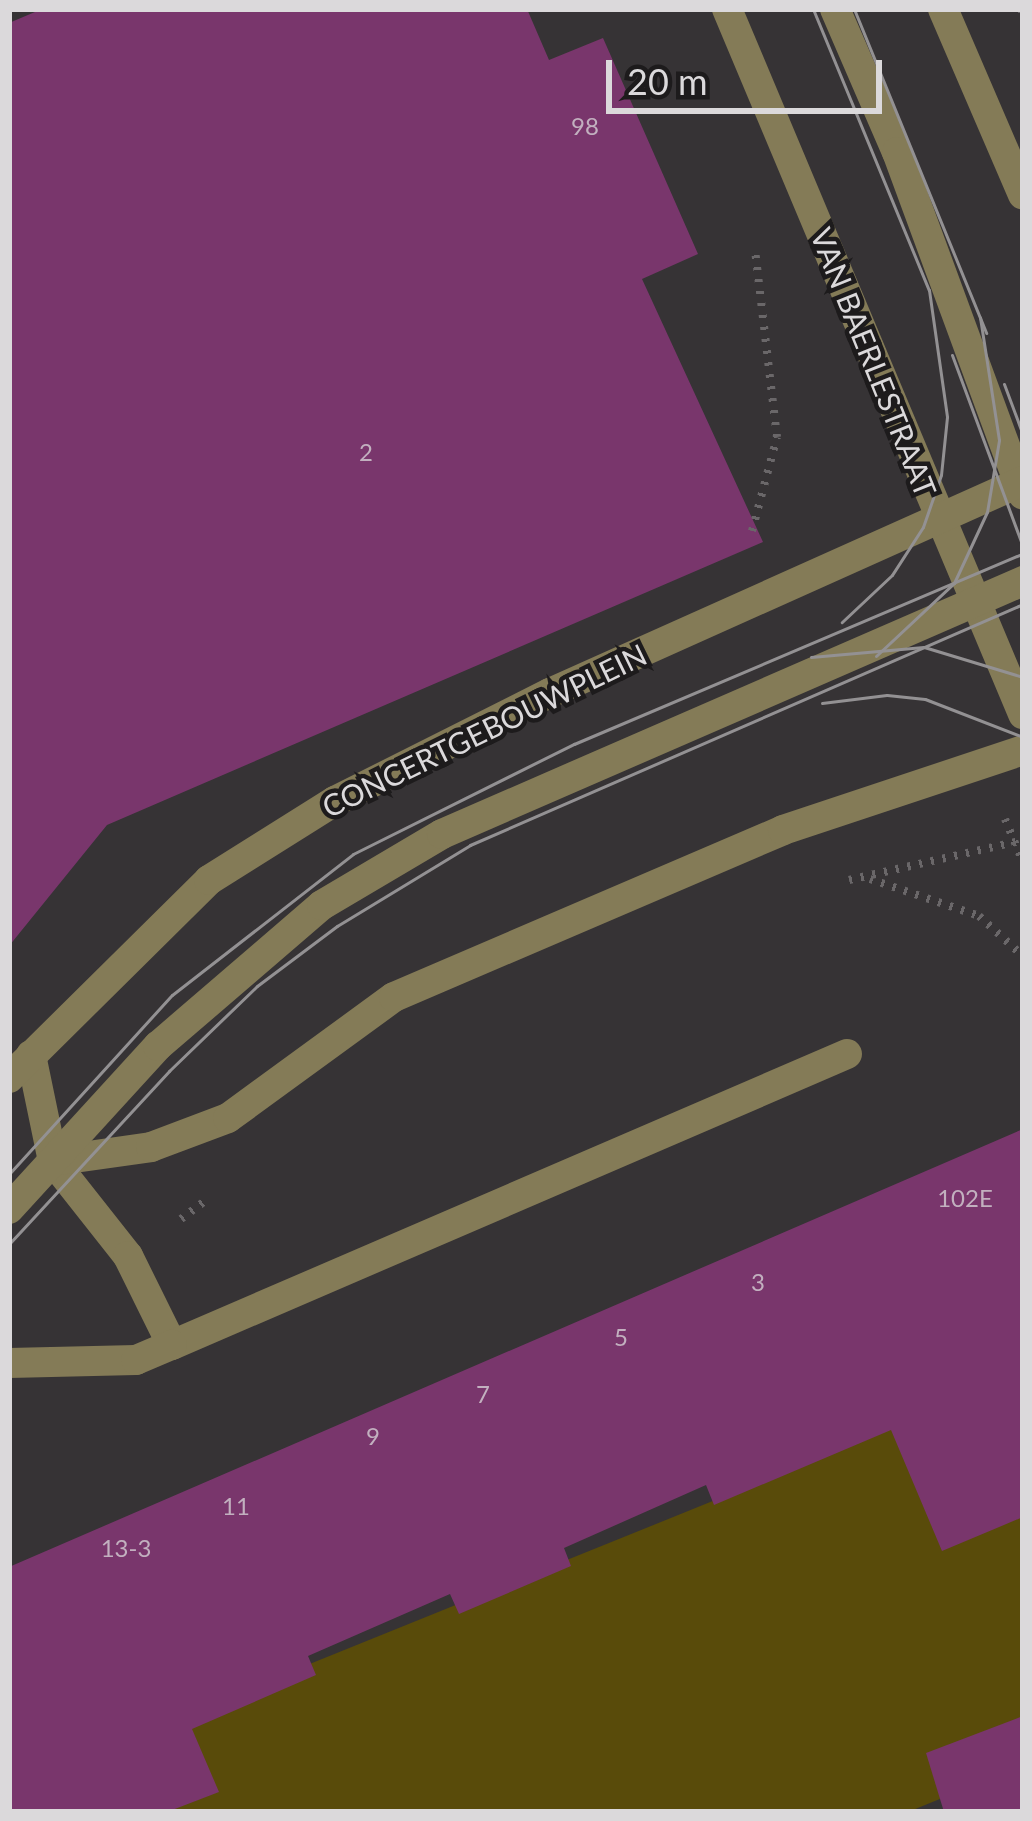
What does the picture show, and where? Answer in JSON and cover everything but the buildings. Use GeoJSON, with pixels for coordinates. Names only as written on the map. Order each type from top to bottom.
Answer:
{"type":"FeatureCollection","features":[{"type":"Feature","properties":{"kind":"street","name":"VAN BAERLESTRAAT"},"geometry":{"type":"LineString","coordinates":[[727,9],[938,521],[1023,714]]}},
{"type":"Feature","properties":{"kind":"street"},"geometry":{"type":"LineString","coordinates":[[835,9],[897,152],[1022,486]]}},
{"type":"Feature","properties":{"kind":"street"},"geometry":{"type":"LineString","coordinates":[[943,9],[1023,195]]}},
{"type":"Feature","properties":{"kind":"street","name":"CONCERTGEBOUWPLEIN"},"geometry":{"type":"LineString","coordinates":[[9,1078],[209,880],[335,800],[550,693],[1022,486]]}},
{"type":"Feature","properties":{"kind":"street"},"geometry":{"type":"LineString","coordinates":[[9,1209],[158,1046],[322,905],[442,834],[1023,581]]}},
{"type":"Feature","properties":{"kind":"street"},"geometry":{"type":"LineString","coordinates":[[53,1161],[151,1147],[228,1118],[415,987],[783,830],[1023,750]]}},
{"type":"Feature","properties":{"kind":"street"},"geometry":{"type":"LineString","coordinates":[[9,1363],[136,1360],[847,1054]]}},
{"type":"Feature","properties":{"kind":"street"},"geometry":{"type":"LineString","coordinates":[[31,1055],[53,1161],[128,1256],[172,1345]]}},
{"type":"Feature","properties":{"kind":"path"},"geometry":{"type":"LineString","coordinates":[[750,546],[777,437],[753,234]]}},
{"type":"Feature","properties":{"kind":"path"},"geometry":{"type":"LineString","coordinates":[[831,882],[868,879],[1023,840]]}},
{"type":"Feature","properties":{"kind":"path"},"geometry":{"type":"LineString","coordinates":[[868,879],[979,916],[1023,956]]}},
{"type":"Feature","properties":{"kind":"shaded area"},"geometry":{"type":"Polygon","coordinates":[[[985,1391],[1023,1485],[1023,1765],[908,1812],[94,1812],[82,1756],[985,1391]]]}},
{"type":"Feature","properties":{"kind":"tram line"},"geometry":{"type":"LineString","coordinates":[[813,9],[929,290],[947,417],[941,475],[923,527],[892,575],[842,622]]}},
{"type":"Feature","properties":{"kind":"tram line"},"geometry":{"type":"LineString","coordinates":[[854,9],[986,333]]}},
{"type":"Feature","properties":{"kind":"tram line"},"geometry":{"type":"LineString","coordinates":[[876,656],[954,583],[987,512],[999,440],[980,317]]}},
{"type":"Feature","properties":{"kind":"tram line"},"geometry":{"type":"LineString","coordinates":[[952,355],[1023,547]]}},
{"type":"Feature","properties":{"kind":"tram line"},"geometry":{"type":"LineString","coordinates":[[1004,384],[1023,435]]}},
{"type":"Feature","properties":{"kind":"tram line"},"geometry":{"type":"LineString","coordinates":[[9,1174],[172,995],[353,854],[574,744],[1023,553]]}},
{"type":"Feature","properties":{"kind":"tram line"},"geometry":{"type":"LineString","coordinates":[[9,1244],[169,1071],[257,986],[337,926],[470,845],[1023,604]]}},
{"type":"Feature","properties":{"kind":"tram line"},"geometry":{"type":"LineString","coordinates":[[811,657],[924,647],[1023,677]]}},
{"type":"Feature","properties":{"kind":"tram line"},"geometry":{"type":"LineString","coordinates":[[822,703],[887,695],[925,699],[1023,737]]}}]}
